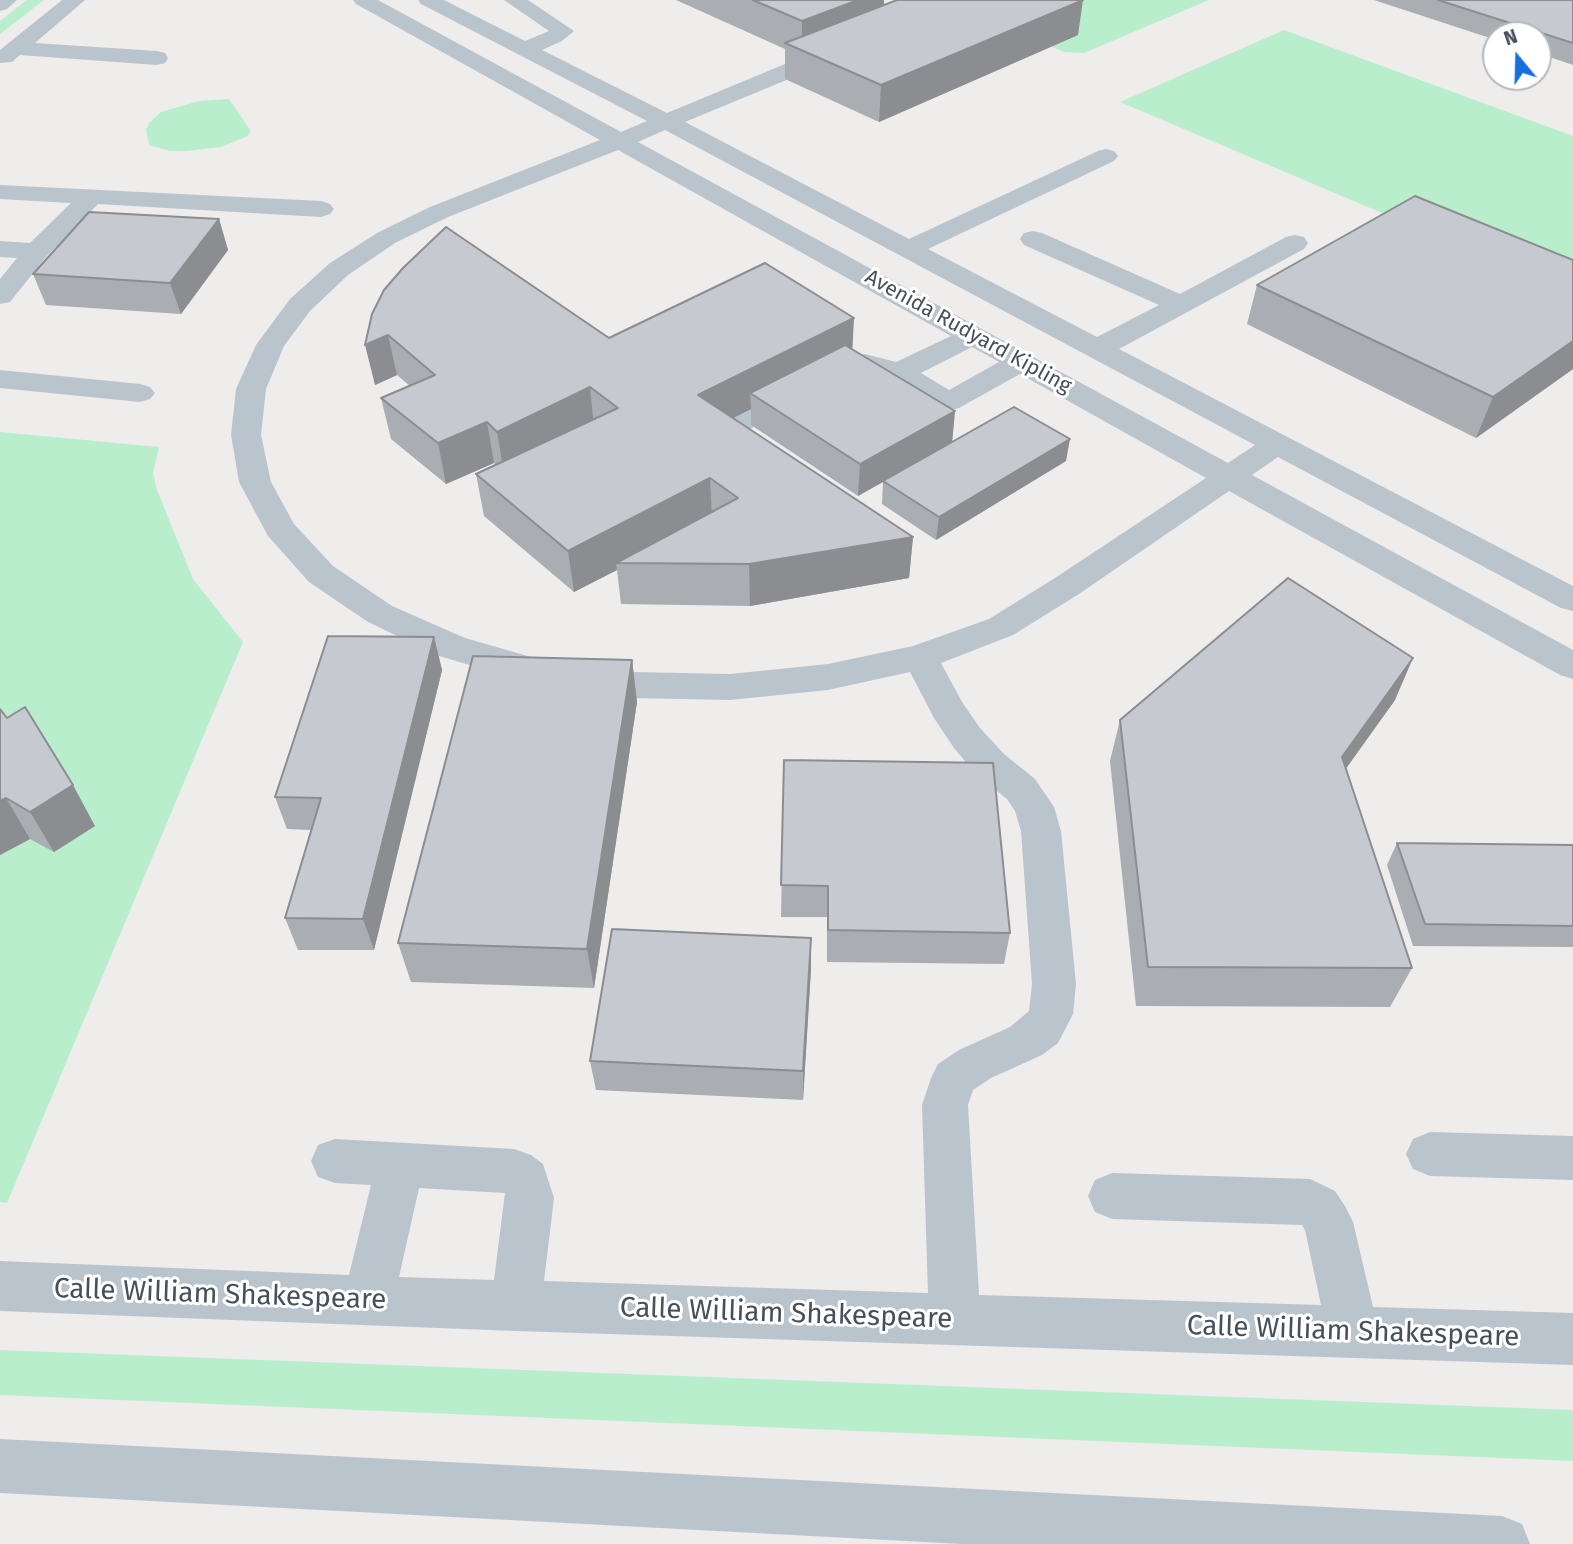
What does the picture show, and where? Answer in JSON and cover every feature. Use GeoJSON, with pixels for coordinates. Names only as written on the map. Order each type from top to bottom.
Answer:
{"type":"FeatureCollection","features":[{"type":"Feature","properties":{"kind":"street"},"geometry":{"type":"LineString","coordinates":[[0,5],[7,0]]}},
{"type":"Feature","properties":{"kind":"street"},"geometry":{"type":"LineString","coordinates":[[7,54],[75,0]]}},
{"type":"Feature","properties":{"kind":"street","name":"Avenida Rudyard Kipling"},"geometry":{"type":"LineString","coordinates":[[363,0],[622,140],[1573,666]]}},
{"type":"Feature","properties":{"kind":"street","name":"Avenida Rudyard Kipling"},"geometry":{"type":"LineString","coordinates":[[428,0],[667,122],[1573,600]]}},
{"type":"Feature","properties":{"kind":"street"},"geometry":{"type":"LineString","coordinates":[[514,0],[563,31],[524,49]]}},
{"type":"Feature","properties":{"kind":"street"},"geometry":{"type":"LineString","coordinates":[[854,43],[667,122],[439,212],[386,238],[339,269],[300,305],[270,345],[251,389],[246,435],[255,482],[280,530],[321,574],[380,614],[453,647],[538,672],[632,685],[730,687],[828,677],[919,657],[1001,627],[1277,444]]}},
{"type":"Feature","properties":{"kind":"street"},"geometry":{"type":"LineString","coordinates":[[7,54],[157,58]]}},
{"type":"Feature","properties":{"kind":"street"},"geometry":{"type":"LineString","coordinates":[[908,249],[1106,156]]}},
{"type":"Feature","properties":{"kind":"street"},"geometry":{"type":"LineString","coordinates":[[0,192],[321,209]]}},
{"type":"Feature","properties":{"kind":"street"},"geometry":{"type":"LineString","coordinates":[[0,296],[37,251],[92,196]]}},
{"type":"Feature","properties":{"kind":"street"},"geometry":{"type":"LineString","coordinates":[[1033,239],[1180,304]]}},
{"type":"Feature","properties":{"kind":"street"},"geometry":{"type":"LineString","coordinates":[[1097,349],[1295,243]]}},
{"type":"Feature","properties":{"kind":"street"},"geometry":{"type":"LineString","coordinates":[[0,249],[37,251]]}},
{"type":"Feature","properties":{"kind":"street"},"geometry":{"type":"LineString","coordinates":[[900,372],[975,335]]}},
{"type":"Feature","properties":{"kind":"street"},"geometry":{"type":"LineString","coordinates":[[786,474],[741,443],[732,430],[737,424],[847,368],[865,363],[900,372],[936,408],[1022,361]]}},
{"type":"Feature","properties":{"kind":"street"},"geometry":{"type":"LineString","coordinates":[[0,379],[140,393]]}},
{"type":"Feature","properties":{"kind":"street"},"geometry":{"type":"LineString","coordinates":[[919,657],[947,709],[967,737],[990,764],[1021,789],[1034,807],[1041,831],[1054,984],[1051,1014],[1042,1029],[1026,1041],[975,1064],[954,1078],[945,1105],[955,1320]]}},
{"type":"Feature","properties":{"kind":"street"},"geometry":{"type":"LineString","coordinates":[[1430,1154],[1573,1158]]}},
{"type":"Feature","properties":{"kind":"street"},"geometry":{"type":"LineString","coordinates":[[335,1161],[514,1171],[526,1180],[530,1198],[516,1306]]}},
{"type":"Feature","properties":{"kind":"street"},"geometry":{"type":"LineString","coordinates":[[368,1301],[400,1164]]}},
{"type":"Feature","properties":{"kind":"street"},"geometry":{"type":"LineString","coordinates":[[1112,1196],[1310,1202],[1318,1207],[1328,1222],[1353,1332]]}},
{"type":"Feature","properties":{"kind":"street","name":"Calle William Shakespeare"},"geometry":{"type":"LineString","coordinates":[[0,1286],[516,1306],[1573,1339]]}},
{"type":"Feature","properties":{"kind":"street"},"geometry":{"type":"LineString","coordinates":[[0,1466],[1391,1541],[1502,1544]]}},
{"type":"Feature","properties":{"kind":"green space"},"geometry":{"type":"Polygon","coordinates":[[[27,0],[44,0],[0,34],[0,21],[27,0]]]}},
{"type":"Feature","properties":{"kind":"green space"},"geometry":{"type":"Polygon","coordinates":[[[1069,0],[1209,0],[1084,53],[1064,52],[1014,30],[1069,0]]]}},
{"type":"Feature","properties":{"kind":"green space"},"geometry":{"type":"Polygon","coordinates":[[[1284,30],[1573,136],[1573,294],[1120,102],[1284,30]]]}},
{"type":"Feature","properties":{"kind":"green space"},"geometry":{"type":"Polygon","coordinates":[[[229,99],[251,131],[248,136],[221,147],[188,151],[170,151],[149,145],[146,130],[149,123],[161,112],[199,101],[229,99]]]}},
{"type":"Feature","properties":{"kind":"green space"},"geometry":{"type":"Polygon","coordinates":[[[0,432],[159,447],[153,473],[157,490],[193,579],[243,642],[7,1203],[0,1202],[0,432]]]}},
{"type":"Feature","properties":{"kind":"green space"},"geometry":{"type":"Polygon","coordinates":[[[0,1350],[1573,1410],[1573,1461],[0,1395],[0,1350]]]}},
{"type":"Feature","properties":{"kind":"building"},"geometry":{"type":"Polygon","coordinates":[[[753,0],[858,0],[802,21],[753,0]]]}},
{"type":"Feature","properties":{"kind":"building"},"geometry":{"type":"Polygon","coordinates":[[[897,0],[1083,0],[881,85],[785,43],[897,0]]]}},
{"type":"Feature","properties":{"kind":"building"},"geometry":{"type":"Polygon","coordinates":[[[1438,0],[1573,0],[1573,43],[1552,36],[1552,21],[1504,21],[1438,0]]]}},
{"type":"Feature","properties":{"kind":"building"},"geometry":{"type":"Polygon","coordinates":[[[1415,196],[1573,260],[1573,341],[1493,397],[1257,285],[1415,196]]]}},
{"type":"Feature","properties":{"kind":"building"},"geometry":{"type":"Polygon","coordinates":[[[89,212],[219,219],[170,283],[33,274],[89,212]]]}},
{"type":"Feature","properties":{"kind":"building"},"geometry":{"type":"Polygon","coordinates":[[[446,227],[609,338],[765,263],[854,318],[698,395],[913,537],[749,564],[616,563],[738,498],[710,478],[568,551],[476,474],[618,408],[590,387],[497,432],[487,422],[438,443],[381,398],[435,375],[388,335],[365,345],[372,314],[384,290],[446,227]]]}},
{"type":"Feature","properties":{"kind":"building"},"geometry":{"type":"Polygon","coordinates":[[[845,345],[955,411],[860,464],[750,393],[845,345]]]}},
{"type":"Feature","properties":{"kind":"building"},"geometry":{"type":"Polygon","coordinates":[[[1014,407],[1070,439],[939,517],[883,481],[1014,407]]]}},
{"type":"Feature","properties":{"kind":"building"},"geometry":{"type":"Polygon","coordinates":[[[1288,578],[1413,658],[1342,757],[1412,968],[1148,967],[1120,720],[1288,578]]]}},
{"type":"Feature","properties":{"kind":"building"},"geometry":{"type":"Polygon","coordinates":[[[328,636],[434,637],[363,919],[285,918],[321,798],[275,797],[328,636]]]}},
{"type":"Feature","properties":{"kind":"building"},"geometry":{"type":"Polygon","coordinates":[[[473,656],[632,660],[587,949],[398,943],[473,656]]]}},
{"type":"Feature","properties":{"kind":"building"},"geometry":{"type":"Polygon","coordinates":[[[25,707],[73,785],[30,812],[6,798],[0,801],[0,709],[7,718],[25,707]]]}},
{"type":"Feature","properties":{"kind":"building"},"geometry":{"type":"Polygon","coordinates":[[[784,760],[993,763],[1010,933],[828,930],[828,886],[781,885],[784,760]]]}},
{"type":"Feature","properties":{"kind":"building"},"geometry":{"type":"Polygon","coordinates":[[[1397,843],[1573,845],[1573,926],[1425,924],[1397,843]]]}},
{"type":"Feature","properties":{"kind":"building"},"geometry":{"type":"Polygon","coordinates":[[[612,929],[811,938],[803,1071],[590,1061],[612,929]]]}}]}
